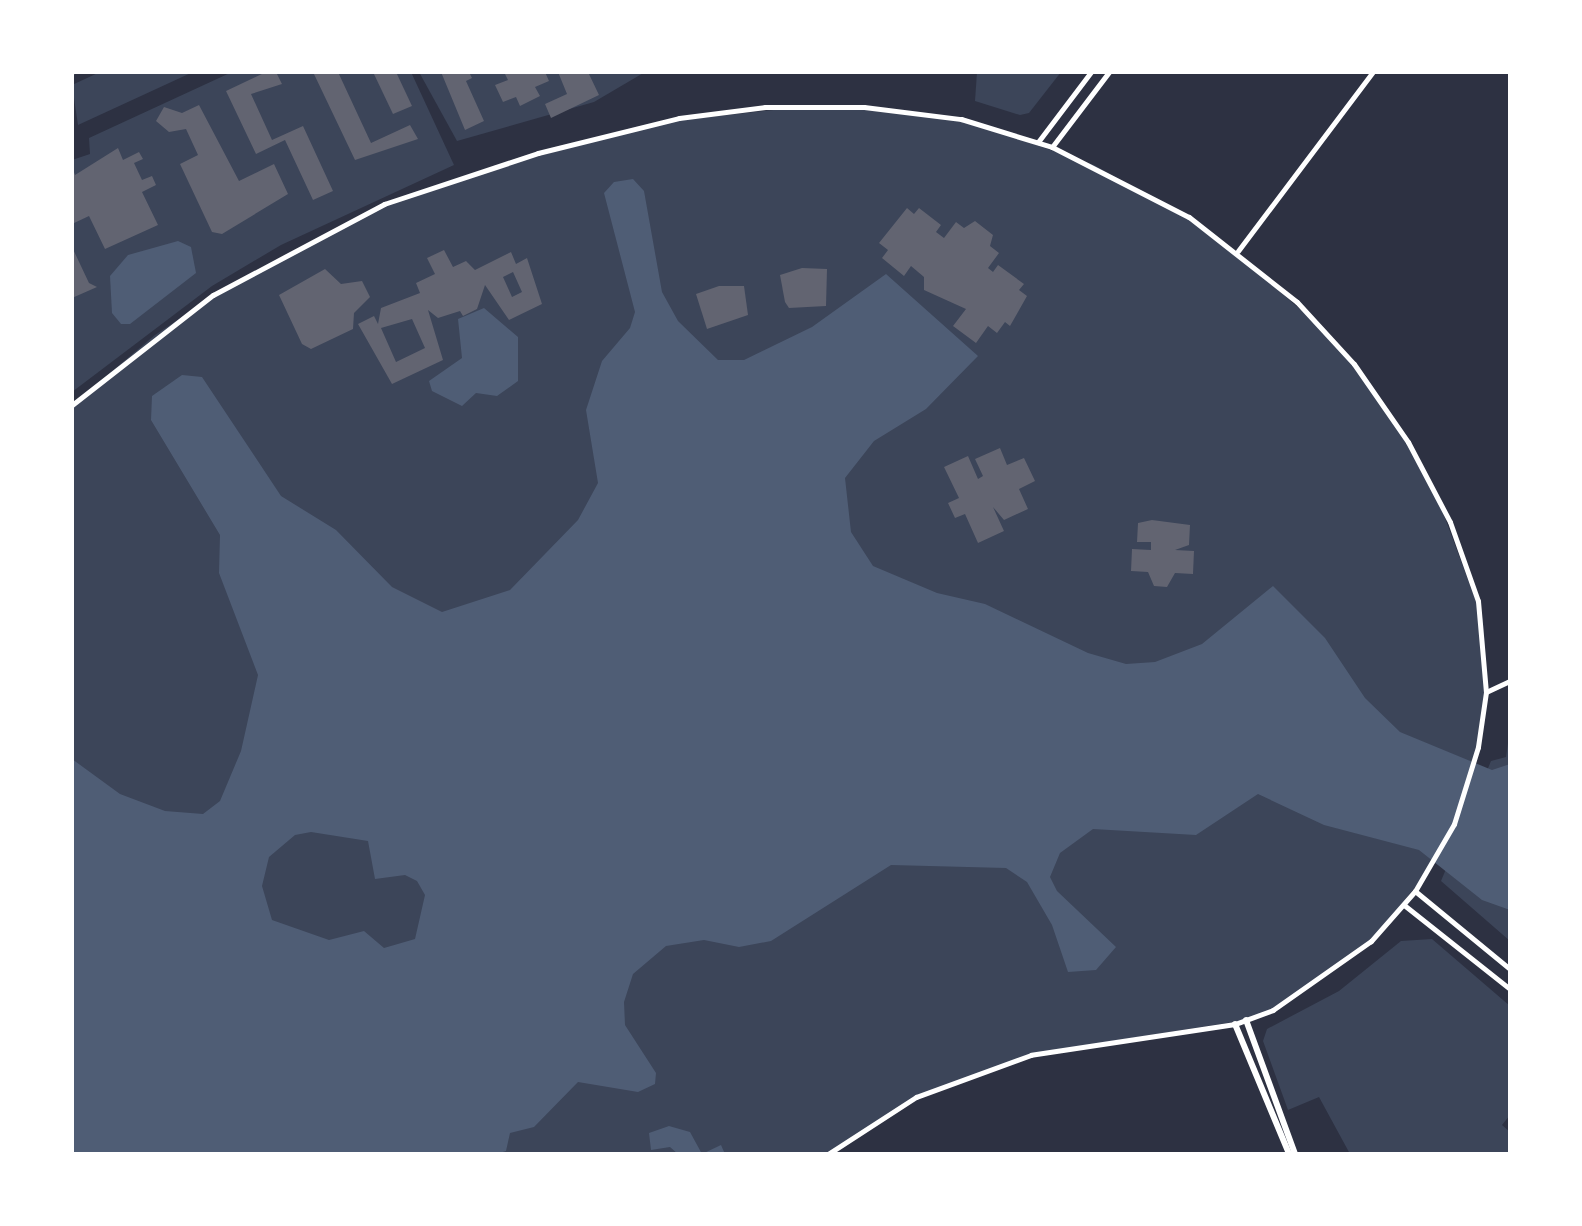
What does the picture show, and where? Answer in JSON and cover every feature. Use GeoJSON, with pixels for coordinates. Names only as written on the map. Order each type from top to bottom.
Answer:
{"type":"FeatureCollection","features":[{"type":"Feature","properties":{"kind":"main road"},"geometry":{"type":"LineString","coordinates":[[1246,1020],[1295,1154]]}},
{"type":"Feature","properties":{"kind":"main road"},"geometry":{"type":"LineString","coordinates":[[1235,1024],[1289,1154]]}},
{"type":"Feature","properties":{"kind":"street"},"geometry":{"type":"LineString","coordinates":[[1038,142],[1091,72]]}},
{"type":"Feature","properties":{"kind":"street"},"geometry":{"type":"LineString","coordinates":[[1052,147],[1109,72]]}},
{"type":"Feature","properties":{"kind":"street"},"geometry":{"type":"LineString","coordinates":[[1238,251],[1373,72]]}},
{"type":"Feature","properties":{"kind":"street"},"geometry":{"type":"LineString","coordinates":[[72,405],[155,335],[272,259],[409,194],[528,155],[679,118],[790,105],[961,120],[1052,147],[1151,194],[1238,251],[1332,339],[1419,461],[1478,601],[1486,691],[1478,747],[1454,824],[1425,875],[1404,905],[1347,961],[1273,1010],[1235,1024],[1031,1055],[916,1097],[828,1154]]}},
{"type":"Feature","properties":{"kind":"street"},"geometry":{"type":"LineString","coordinates":[[1486,691],[1510,681]]}},
{"type":"Feature","properties":{"kind":"street"},"geometry":{"type":"LineString","coordinates":[[1415,891],[1510,969]]}},
{"type":"Feature","properties":{"kind":"street"},"geometry":{"type":"LineString","coordinates":[[1404,905],[1510,989]]}},
{"type":"Feature","properties":{"kind":"path"},"geometry":{"type":"LineString","coordinates":[[72,74],[77,72]]}},
{"type":"Feature","properties":{"kind":"shaded area"},"geometry":{"type":"Polygon","coordinates":[[[100,72],[193,72],[78,125],[72,85],[100,72]]]}},
{"type":"Feature","properties":{"kind":"shaded area"},"geometry":{"type":"Polygon","coordinates":[[[232,72],[411,72],[454,165],[281,245],[212,286],[72,392],[72,160],[90,154],[89,138],[232,72]]]}},
{"type":"Feature","properties":{"kind":"shaded area"},"geometry":{"type":"Polygon","coordinates":[[[419,72],[645,72],[594,102],[457,141],[419,72]]]}},
{"type":"Feature","properties":{"kind":"shaded area"},"geometry":{"type":"Polygon","coordinates":[[[977,72],[1061,72],[1029,113],[1020,115],[975,101],[977,72]]]}},
{"type":"Feature","properties":{"kind":"shaded area"},"geometry":{"type":"Polygon","coordinates":[[[819,105],[961,119],[1094,165],[1212,232],[1327,333],[1389,412],[1436,494],[1483,620],[1487,682],[1478,747],[1425,875],[1371,941],[1273,1010],[1246,1020],[1042,1052],[916,1097],[828,1154],[72,1154],[72,405],[155,335],[233,283],[409,194],[654,123],[819,105]]]}},
{"type":"Feature","properties":{"kind":"shaded area"},"geometry":{"type":"Polygon","coordinates":[[[633,179],[644,191],[662,292],[678,321],[718,360],[744,360],[812,327],[886,274],[978,356],[926,409],[874,441],[845,478],[851,532],[873,566],[937,593],[985,604],[1088,653],[1126,664],[1155,662],[1202,644],[1273,586],[1325,638],[1365,698],[1400,732],[1492,770],[1510,764],[1510,910],[1482,900],[1419,850],[1324,825],[1258,794],[1196,835],[1093,829],[1060,853],[1050,877],[1057,891],[1116,947],[1096,970],[1068,972],[1052,925],[1027,882],[1006,868],[891,865],[771,941],[739,947],[704,940],[666,946],[633,974],[624,1002],[625,1025],[656,1073],[655,1084],[638,1092],[578,1082],[534,1127],[510,1133],[506,1151],[496,1154],[72,1154],[72,759],[120,794],[165,811],[203,814],[220,801],[241,751],[258,675],[219,573],[220,535],[151,420],[152,396],[182,375],[202,377],[281,496],[336,530],[392,587],[442,612],[510,590],[578,520],[598,483],[586,410],[602,361],[630,328],[635,312],[604,193],[614,182],[633,179]],[[311,832],[295,835],[269,857],[262,886],[272,920],[329,940],[364,931],[384,948],[415,939],[425,895],[417,881],[405,875],[375,879],[368,841],[311,832]]]}},
{"type":"Feature","properties":{"kind":"shaded area"},"geometry":{"type":"Polygon","coordinates":[[[178,241],[191,247],[196,273],[130,324],[121,324],[112,313],[110,276],[128,255],[178,241]]]}},
{"type":"Feature","properties":{"kind":"shaded area"},"geometry":{"type":"Polygon","coordinates":[[[484,308],[518,337],[518,381],[497,396],[476,393],[462,406],[432,391],[429,381],[462,358],[458,319],[484,308]]]}},
{"type":"Feature","properties":{"kind":"shaded area"},"geometry":{"type":"Polygon","coordinates":[[[1510,729],[1510,941],[1441,881],[1491,761],[1506,757],[1510,729]]]}},
{"type":"Feature","properties":{"kind":"shaded area"},"geometry":{"type":"Polygon","coordinates":[[[1432,939],[1510,1006],[1510,1115],[1502,1125],[1510,1132],[1510,1154],[1350,1154],[1319,1097],[1288,1110],[1263,1041],[1267,1029],[1339,991],[1401,941],[1432,939]]]}},
{"type":"Feature","properties":{"kind":"shaded area"},"geometry":{"type":"Polygon","coordinates":[[[669,1126],[690,1132],[702,1154],[678,1154],[670,1147],[651,1150],[649,1133],[669,1126]]]}},
{"type":"Feature","properties":{"kind":"shaded area"},"geometry":{"type":"Polygon","coordinates":[[[721,1145],[725,1154],[702,1154],[721,1145]]]}},
{"type":"Feature","properties":{"kind":"building"},"geometry":{"type":"Polygon","coordinates":[[[266,72],[276,72],[282,84],[251,94],[272,140],[303,126],[333,191],[313,200],[285,140],[256,154],[226,91],[266,72]]]}},
{"type":"Feature","properties":{"kind":"building"},"geometry":{"type":"Polygon","coordinates":[[[313,72],[338,72],[371,143],[410,125],[418,139],[355,160],[313,72]]]}},
{"type":"Feature","properties":{"kind":"building"},"geometry":{"type":"Polygon","coordinates":[[[373,72],[396,72],[412,106],[393,114],[373,72]]]}},
{"type":"Feature","properties":{"kind":"building"},"geometry":{"type":"Polygon","coordinates":[[[441,72],[469,72],[472,78],[466,81],[484,121],[465,130],[441,72]]]}},
{"type":"Feature","properties":{"kind":"building"},"geometry":{"type":"Polygon","coordinates":[[[504,72],[545,72],[549,81],[535,87],[540,96],[520,106],[516,97],[503,102],[495,85],[508,80],[504,72]]]}},
{"type":"Feature","properties":{"kind":"building"},"geometry":{"type":"Polygon","coordinates":[[[558,72],[588,72],[599,95],[551,118],[545,104],[567,94],[558,72]]]}},
{"type":"Feature","properties":{"kind":"building"},"geometry":{"type":"Polygon","coordinates":[[[199,105],[239,181],[274,164],[288,194],[222,234],[212,232],[180,164],[198,155],[186,129],[169,132],[156,121],[164,107],[182,113],[199,105]]]}},
{"type":"Feature","properties":{"kind":"building"},"geometry":{"type":"Polygon","coordinates":[[[118,148],[123,160],[139,152],[143,159],[134,163],[142,180],[152,176],[156,185],[142,192],[158,225],[105,249],[89,216],[72,224],[72,167],[75,175],[118,148]]]}},
{"type":"Feature","properties":{"kind":"building"},"geometry":{"type":"Polygon","coordinates":[[[907,208],[914,214],[919,208],[941,225],[936,232],[944,238],[956,222],[964,228],[975,221],[993,235],[990,246],[999,253],[988,268],[993,272],[998,265],[1024,284],[1019,290],[1027,296],[1010,326],[1005,322],[997,333],[988,326],[976,343],[953,326],[966,309],[924,290],[924,277],[911,266],[904,276],[882,258],[888,250],[879,243],[907,208]]]}},
{"type":"Feature","properties":{"kind":"building"},"geometry":{"type":"Polygon","coordinates":[[[72,247],[89,283],[97,287],[72,298],[72,247]]]}},
{"type":"Feature","properties":{"kind":"building"},"geometry":{"type":"Polygon","coordinates":[[[444,250],[453,267],[466,261],[475,270],[511,252],[516,264],[527,258],[542,304],[509,320],[485,285],[477,309],[463,316],[460,311],[438,318],[428,310],[443,360],[392,384],[358,324],[374,316],[378,324],[381,308],[420,293],[416,283],[435,274],[427,258],[444,250]],[[513,272],[503,277],[512,297],[522,292],[513,272]],[[412,319],[381,328],[396,362],[425,348],[412,319]]]}},
{"type":"Feature","properties":{"kind":"building"},"geometry":{"type":"Polygon","coordinates":[[[802,268],[827,269],[826,306],[789,308],[785,302],[780,275],[802,268]]]}},
{"type":"Feature","properties":{"kind":"building"},"geometry":{"type":"Polygon","coordinates":[[[325,269],[341,284],[362,281],[370,297],[354,313],[353,329],[311,349],[302,344],[279,295],[325,269]]]}},
{"type":"Feature","properties":{"kind":"building"},"geometry":{"type":"Polygon","coordinates":[[[719,286],[744,286],[748,315],[707,329],[696,294],[719,286]]]}},
{"type":"Feature","properties":{"kind":"building"},"geometry":{"type":"Polygon","coordinates":[[[1000,448],[1007,465],[1024,458],[1035,481],[1019,489],[1028,509],[1004,520],[993,507],[1004,531],[978,543],[965,514],[955,518],[948,503],[959,498],[944,467],[968,456],[978,479],[983,476],[975,459],[1000,448]]]}},
{"type":"Feature","properties":{"kind":"building"},"geometry":{"type":"Polygon","coordinates":[[[1152,520],[1190,525],[1189,545],[1175,550],[1194,551],[1193,574],[1175,573],[1167,587],[1154,586],[1148,572],[1131,571],[1132,549],[1151,550],[1151,542],[1137,542],[1138,523],[1152,520]]]}}]}
